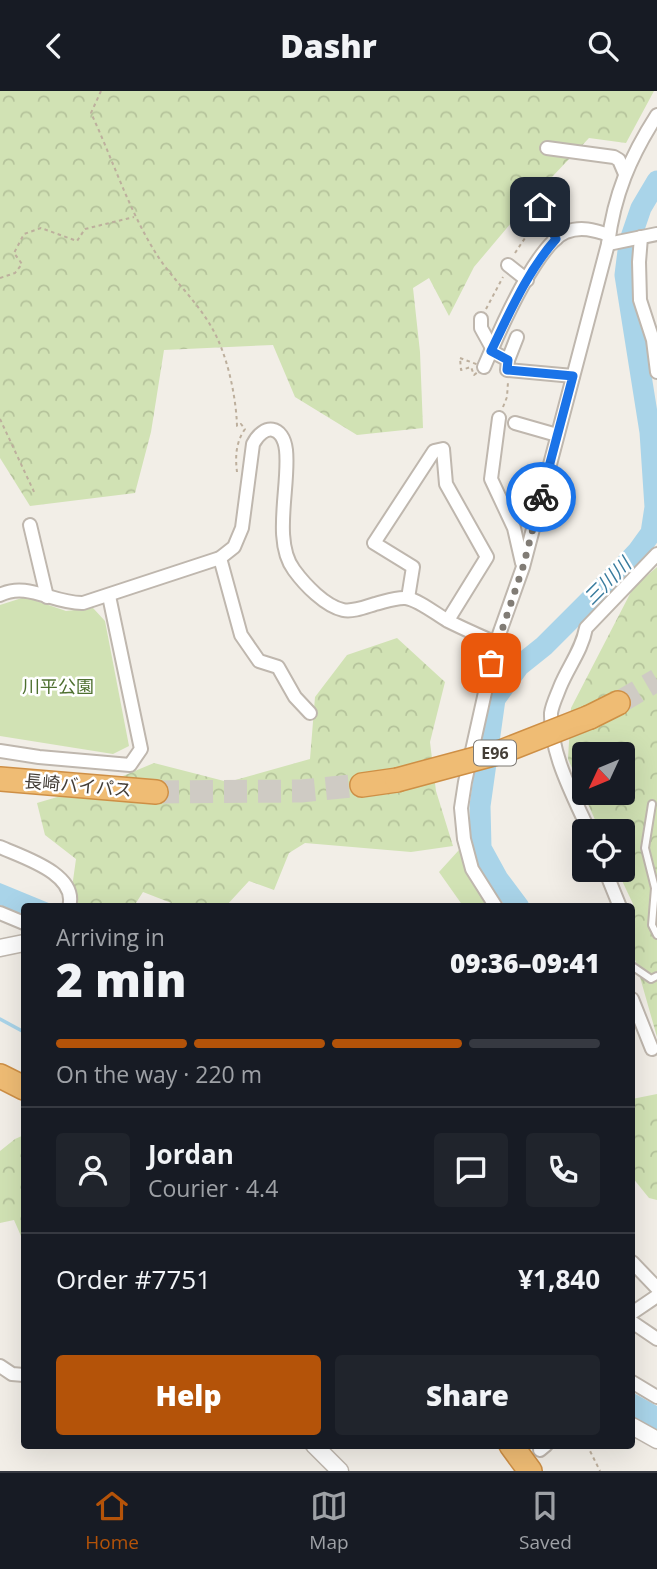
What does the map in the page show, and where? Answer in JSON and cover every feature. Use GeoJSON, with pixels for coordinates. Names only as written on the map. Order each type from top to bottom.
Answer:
{"type":"FeatureCollection","features":[{"type":"Feature","properties":{"kind":"highway","name":"E96"},"geometry":{"type":"LineString","coordinates":[[362,785],[397,780],[501,752],[618,703]]}},
{"type":"Feature","properties":{"kind":"highway","name":"長崎バイパス"},"geometry":{"type":"LineString","coordinates":[[0,779],[156,792]]}},
{"type":"Feature","properties":{"kind":"highway"},"geometry":{"type":"LineString","coordinates":[[0,1076],[21,1086]]}},
{"type":"Feature","properties":{"kind":"highway"},"geometry":{"type":"LineString","coordinates":[[0,1085],[21,1096]]}},
{"type":"Feature","properties":{"kind":"highway"},"geometry":{"type":"LineString","coordinates":[[514,1449],[530,1471]]}},
{"type":"Feature","properties":{"kind":"street"},"geometry":{"type":"LineString","coordinates":[[493,903],[472,869],[464,839],[461,808],[476,725],[496,643],[523,567],[615,206],[634,152],[657,115]]}},
{"type":"Feature","properties":{"kind":"street"},"geometry":{"type":"LineString","coordinates":[[547,148],[614,157],[619,160],[625,174]]}},
{"type":"Feature","properties":{"kind":"street"},"geometry":{"type":"LineString","coordinates":[[540,207],[556,239]]}},
{"type":"Feature","properties":{"kind":"street"},"geometry":{"type":"LineString","coordinates":[[484,367],[514,300],[545,251],[556,239],[566,232],[580,229],[593,229],[608,239],[657,234]]}},
{"type":"Feature","properties":{"kind":"street"},"geometry":{"type":"LineString","coordinates":[[641,237],[640,300],[655,340],[657,372]]}},
{"type":"Feature","properties":{"kind":"street"},"geometry":{"type":"LineString","coordinates":[[508,265],[527,280]]}},
{"type":"Feature","properties":{"kind":"street"},"geometry":{"type":"LineString","coordinates":[[481,319],[481,328],[491,350],[508,365],[573,376]]}},
{"type":"Feature","properties":{"kind":"street"},"geometry":{"type":"LineString","coordinates":[[508,365],[517,337]]}},
{"type":"Feature","properties":{"kind":"street"},"geometry":{"type":"LineString","coordinates":[[499,418],[491,479],[514,528],[523,567]]}},
{"type":"Feature","properties":{"kind":"street"},"geometry":{"type":"LineString","coordinates":[[515,423],[557,435]]}},
{"type":"Feature","properties":{"kind":"street"},"geometry":{"type":"LineString","coordinates":[[0,595],[12,589],[25,590],[72,603],[83,603],[220,558],[234,547],[242,528],[253,444],[264,431],[277,431],[282,436],[286,450],[284,549],[293,570],[318,596],[343,610],[408,598],[448,621],[496,643]]}},
{"type":"Feature","properties":{"kind":"street"},"geometry":{"type":"LineString","coordinates":[[408,598],[413,567],[374,544],[434,451],[443,449],[446,484],[487,557],[448,621]]}},
{"type":"Feature","properties":{"kind":"street"},"geometry":{"type":"LineString","coordinates":[[30,525],[47,597]]}},
{"type":"Feature","properties":{"kind":"street"},"geometry":{"type":"LineString","coordinates":[[584,819],[561,766],[555,745],[551,711],[564,675],[583,643],[586,628],[657,554]]}},
{"type":"Feature","properties":{"kind":"street"},"geometry":{"type":"LineString","coordinates":[[220,558],[241,635],[259,661],[278,667],[295,697],[310,713]]}},
{"type":"Feature","properties":{"kind":"street"},"geometry":{"type":"LineString","coordinates":[[0,751],[97,764],[130,765],[141,749],[108,596]]}},
{"type":"Feature","properties":{"kind":"street"},"geometry":{"type":"LineString","coordinates":[[0,847],[56,874],[68,889],[70,903]]}},
{"type":"Feature","properties":{"kind":"street"},"geometry":{"type":"LineString","coordinates":[[610,882],[618,903]]}},
{"type":"Feature","properties":{"kind":"street"},"geometry":{"type":"LineString","coordinates":[[0,913],[21,922]]}},
{"type":"Feature","properties":{"kind":"street"},"geometry":{"type":"LineString","coordinates":[[0,948],[21,944]]}},
{"type":"Feature","properties":{"kind":"street"},"geometry":{"type":"LineString","coordinates":[[635,1006],[652,1049]]}},
{"type":"Feature","properties":{"kind":"street"},"geometry":{"type":"LineString","coordinates":[[635,1265],[657,1287]]}},
{"type":"Feature","properties":{"kind":"street"},"geometry":{"type":"LineString","coordinates":[[635,1311],[657,1296]]}},
{"type":"Feature","properties":{"kind":"street"},"geometry":{"type":"LineString","coordinates":[[635,1324],[657,1339]]}},
{"type":"Feature","properties":{"kind":"street"},"geometry":{"type":"LineString","coordinates":[[2,1371],[21,1374]]}},
{"type":"Feature","properties":{"kind":"street"},"geometry":{"type":"LineString","coordinates":[[635,1384],[657,1397]]}},
{"type":"Feature","properties":{"kind":"street"},"geometry":{"type":"LineString","coordinates":[[635,1428],[657,1440]]}},
{"type":"Feature","properties":{"kind":"street"},"geometry":{"type":"LineString","coordinates":[[318,1449],[340,1471]]}},
{"type":"Feature","properties":{"kind":"lane"},"geometry":{"type":"LineString","coordinates":[[652,804],[645,848],[654,888],[652,925],[657,935]]}},
{"type":"Feature","properties":{"kind":"lane"},"geometry":{"type":"LineString","coordinates":[[635,968],[651,979],[657,976]]}},
{"type":"Feature","properties":{"kind":"path"},"geometry":{"type":"LineString","coordinates":[[101,91],[91,113],[135,217],[157,256],[212,328],[236,396],[237,426]]}},
{"type":"Feature","properties":{"kind":"path"},"geometry":{"type":"LineString","coordinates":[[0,278],[15,273],[22,264],[14,253],[24,234],[41,228],[77,241],[85,229],[135,217]]}},
{"type":"Feature","properties":{"kind":"path"},"geometry":{"type":"LineString","coordinates":[[460,358],[461,370],[471,367],[474,375],[484,367]]}},
{"type":"Feature","properties":{"kind":"path"},"geometry":{"type":"LineString","coordinates":[[499,418],[507,397],[508,365]]}},
{"type":"Feature","properties":{"kind":"path"},"geometry":{"type":"LineString","coordinates":[[0,419],[35,494]]}},
{"type":"Feature","properties":{"kind":"path"},"geometry":{"type":"LineString","coordinates":[[589,1449],[600,1471]]}},
{"type":"Feature","properties":{"kind":"green space"},"geometry":{"type":"Polygon","coordinates":[[[0,91],[654,91],[626,143],[589,138],[533,197],[474,267],[449,316],[429,278],[413,288],[420,352],[423,428],[357,435],[295,397],[273,345],[164,350],[151,432],[135,493],[30,506],[0,458],[0,91]]]}},
{"type":"Feature","properties":{"kind":"green space"},"geometry":{"type":"Polygon","coordinates":[[[657,567],[657,1037],[635,960],[635,903],[633,903],[623,882],[635,882],[635,819],[595,819],[588,805],[635,805],[635,742],[572,742],[572,768],[568,759],[571,708],[633,588],[657,567]]]}},
{"type":"Feature","properties":{"kind":"green space","name":"川平公園"},"geometry":{"type":"Polygon","coordinates":[[[25,597],[66,611],[93,608],[105,621],[129,746],[113,754],[0,736],[0,605],[25,597]]]}},
{"type":"Feature","properties":{"kind":"green space"},"geometry":{"type":"Polygon","coordinates":[[[397,638],[445,682],[430,742],[436,791],[453,846],[411,852],[305,843],[289,853],[274,890],[249,881],[229,903],[171,903],[143,892],[136,903],[70,902],[76,859],[45,835],[37,803],[111,781],[154,763],[228,782],[310,759],[315,697],[347,655],[397,638]]]}},
{"type":"Feature","properties":{"kind":"green space"},"geometry":{"type":"Polygon","coordinates":[[[459,850],[470,875],[486,899],[484,903],[461,903],[439,872],[459,850]]]}},
{"type":"Feature","properties":{"kind":"green space"},"geometry":{"type":"Polygon","coordinates":[[[657,1094],[657,1200],[649,1198],[635,1181],[635,1098],[657,1094]]]}},
{"type":"Feature","properties":{"kind":"green space"},"geometry":{"type":"Polygon","coordinates":[[[21,1136],[21,1236],[14,1220],[0,1223],[0,1151],[21,1136]]]}},
{"type":"Feature","properties":{"kind":"water"},"geometry":{"type":"Polygon","coordinates":[[[0,883],[49,903],[21,903],[21,914],[0,905],[0,883]]]}},
{"type":"Feature","properties":{"kind":"water"},"geometry":{"type":"Polygon","coordinates":[[[635,1394],[657,1406],[657,1431],[635,1419],[635,1394]]]}},
{"type":"Feature","properties":{"kind":"waterway","name":"三川川"},"geometry":{"type":"LineString","coordinates":[[516,903],[498,879],[481,848],[480,806],[495,699],[519,666],[544,646],[623,567],[651,533],[655,507],[650,432],[625,275],[629,243],[641,208],[657,181]]}},
{"type":"Feature","properties":{"kind":"waterway"},"geometry":{"type":"LineString","coordinates":[[0,1019],[21,1030]]}},
{"type":"Feature","properties":{"kind":"tunnel"},"geometry":{"type":"LineString","coordinates":[[618,703],[657,680]]}},
{"type":"Feature","properties":{"kind":"tunnel"},"geometry":{"type":"LineString","coordinates":[[156,792],[301,791],[362,785]]}},
{"type":"Feature","properties":{"kind":"way so far"},"geometry":{"type":"LineString","coordinates":[[491,663],[523,567],[541,497]]}},
{"type":"Feature","properties":{"kind":"route"},"geometry":{"type":"LineString","coordinates":[[540,207],[556,239],[545,251],[514,300],[491,351],[508,360],[507,370],[573,376],[541,497]]}}]}
